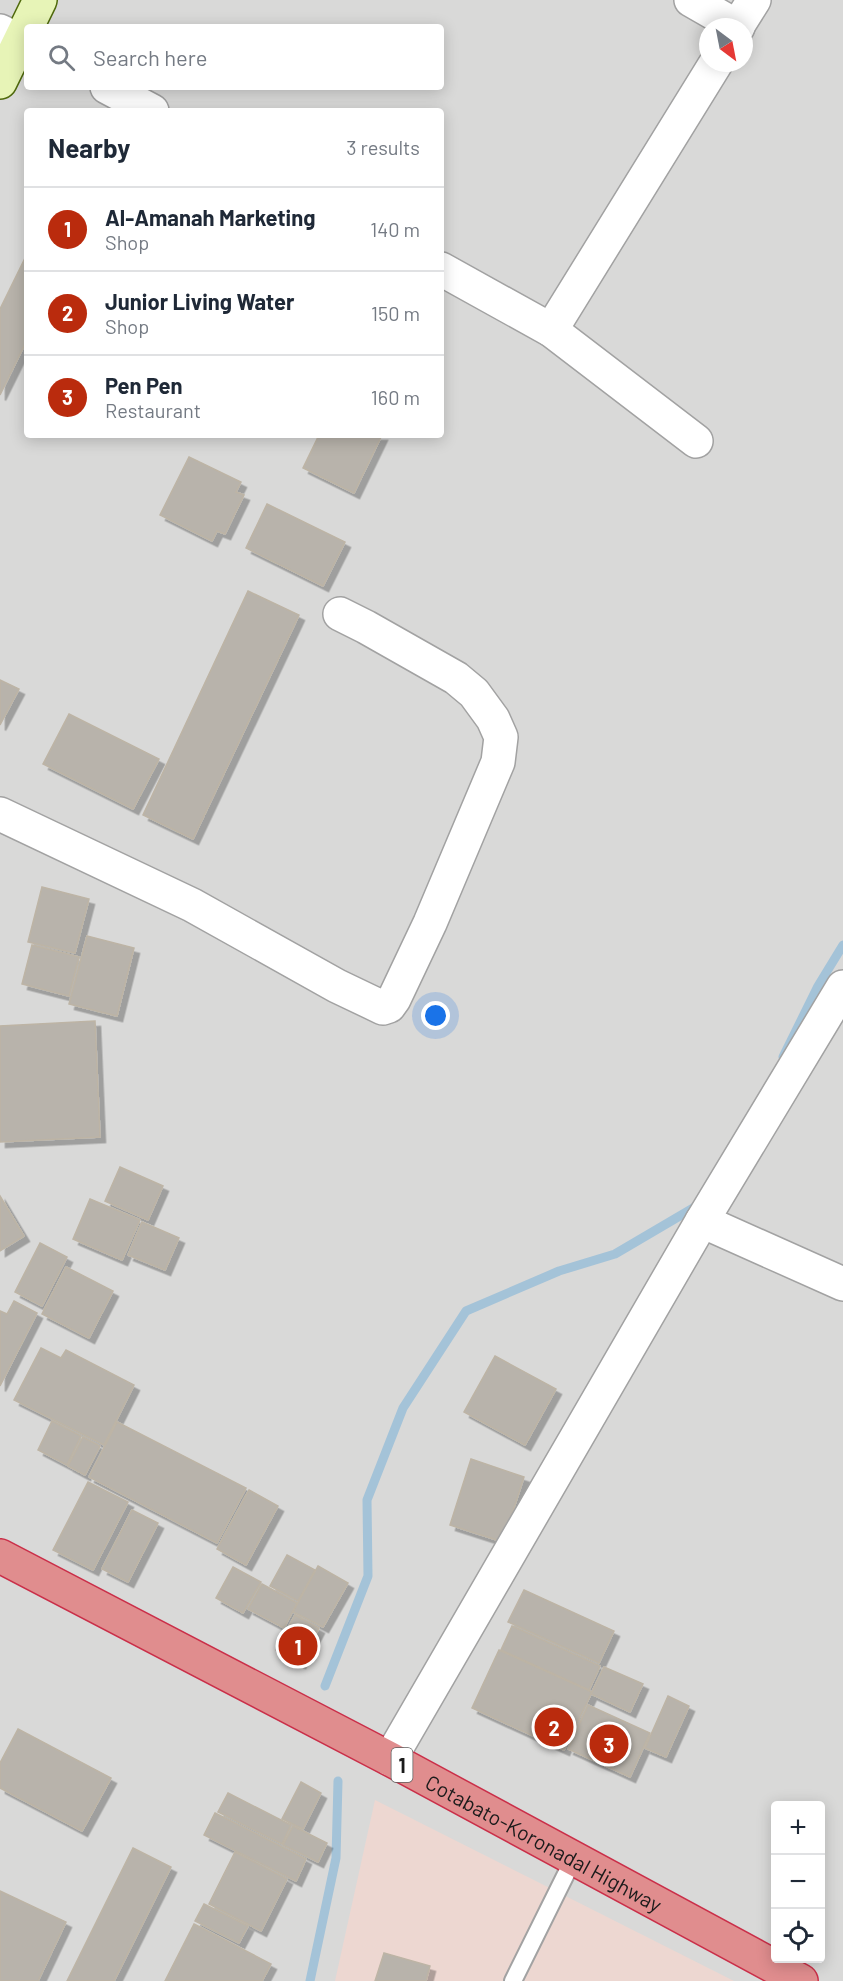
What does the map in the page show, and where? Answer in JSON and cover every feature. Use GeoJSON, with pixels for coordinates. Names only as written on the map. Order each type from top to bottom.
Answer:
{"type":"FeatureCollection","features":[{"type":"Feature","properties":{"kind":"highway","name":"Cotabato-Koronadal Highway"},"geometry":{"type":"LineString","coordinates":[[0,1556],[390,1759],[801,1981]]}},
{"type":"Feature","properties":{"kind":"street"},"geometry":{"type":"LineString","coordinates":[[25,24],[40,0]]}},
{"type":"Feature","properties":{"kind":"street"},"geometry":{"type":"LineString","coordinates":[[691,0],[722,18]]}},
{"type":"Feature","properties":{"kind":"street"},"geometry":{"type":"LineString","coordinates":[[743,18],[754,0]]}},
{"type":"Feature","properties":{"kind":"street"},"geometry":{"type":"LineString","coordinates":[[0,82],[16,39],[24,26]]}},
{"type":"Feature","properties":{"kind":"street"},"geometry":{"type":"LineString","coordinates":[[551,330],[710,72]]}},
{"type":"Feature","properties":{"kind":"street"},"geometry":{"type":"LineString","coordinates":[[113,90],[146,108]]}},
{"type":"Feature","properties":{"kind":"street"},"geometry":{"type":"LineString","coordinates":[[444,271],[551,330],[696,441]]}},
{"type":"Feature","properties":{"kind":"street"},"geometry":{"type":"LineString","coordinates":[[0,814],[192,905],[337,986],[383,1008],[389,1006],[430,923],[498,762],[501,737],[493,719],[474,693],[456,678],[340,614]]}},
{"type":"Feature","properties":{"kind":"street"},"geometry":{"type":"LineString","coordinates":[[390,1759],[702,1221],[843,987]]}},
{"type":"Feature","properties":{"kind":"street"},"geometry":{"type":"LineString","coordinates":[[702,1221],[843,1284]]}},
{"type":"Feature","properties":{"kind":"lane"},"geometry":{"type":"LineString","coordinates":[[513,1981],[574,1858]]}},
{"type":"Feature","properties":{"kind":"shaded area"},"geometry":{"type":"Polygon","coordinates":[[[0,0],[843,0],[843,1981],[0,1981],[0,0]]]}},
{"type":"Feature","properties":{"kind":"shaded area"},"geometry":{"type":"Polygon","coordinates":[[[375,1800],[734,1981],[335,1981],[375,1800]]]}},
{"type":"Feature","properties":{"kind":"building"},"geometry":{"type":"Polygon","coordinates":[[[24,260],[24,346],[0,395],[0,309],[24,260]]]}},
{"type":"Feature","properties":{"kind":"building"},"geometry":{"type":"Polygon","coordinates":[[[318,438],[381,438],[354,493],[303,468],[318,438]]]}},
{"type":"Feature","properties":{"kind":"building"},"geometry":{"type":"Polygon","coordinates":[[[189,457],[241,482],[236,492],[244,495],[225,534],[217,531],[212,541],[160,515],[189,457]]]}},
{"type":"Feature","properties":{"kind":"building"},"geometry":{"type":"Polygon","coordinates":[[[267,504],[345,542],[323,586],[246,548],[267,504]]]}},
{"type":"Feature","properties":{"kind":"building"},"geometry":{"type":"Polygon","coordinates":[[[248,591],[299,615],[193,839],[143,815],[248,591]]]}},
{"type":"Feature","properties":{"kind":"building"},"geometry":{"type":"Polygon","coordinates":[[[0,680],[19,689],[0,725],[0,680]]]}},
{"type":"Feature","properties":{"kind":"building"},"geometry":{"type":"Polygon","coordinates":[[[69,714],[159,759],[133,809],[43,764],[69,714]]]}},
{"type":"Feature","properties":{"kind":"building"},"geometry":{"type":"Polygon","coordinates":[[[42,887],[89,899],[75,953],[28,942],[42,887]]]}},
{"type":"Feature","properties":{"kind":"building"},"geometry":{"type":"Polygon","coordinates":[[[87,936],[134,948],[117,1016],[69,1004],[87,936]]]}},
{"type":"Feature","properties":{"kind":"building"},"geometry":{"type":"Polygon","coordinates":[[[32,945],[79,957],[69,996],[22,984],[32,945]]]}},
{"type":"Feature","properties":{"kind":"building"},"geometry":{"type":"Polygon","coordinates":[[[95,1021],[100,1137],[0,1142],[0,1026],[95,1021]]]}},
{"type":"Feature","properties":{"kind":"building"},"geometry":{"type":"Polygon","coordinates":[[[120,1167],[163,1186],[148,1220],[105,1201],[120,1167]]]}},
{"type":"Feature","properties":{"kind":"building"},"geometry":{"type":"Polygon","coordinates":[[[0,1196],[24,1236],[0,1251],[0,1196]]]}},
{"type":"Feature","properties":{"kind":"building"},"geometry":{"type":"Polygon","coordinates":[[[90,1199],[140,1220],[122,1260],[73,1239],[90,1199]]]}},
{"type":"Feature","properties":{"kind":"building"},"geometry":{"type":"Polygon","coordinates":[[[142,1222],[179,1238],[165,1270],[128,1255],[142,1222]]]}},
{"type":"Feature","properties":{"kind":"building"},"geometry":{"type":"Polygon","coordinates":[[[40,1243],[67,1257],[42,1306],[15,1292],[40,1243]]]}},
{"type":"Feature","properties":{"kind":"building"},"geometry":{"type":"Polygon","coordinates":[[[66,1267],[113,1291],[89,1338],[42,1314],[66,1267]]]}},
{"type":"Feature","properties":{"kind":"building"},"geometry":{"type":"Polygon","coordinates":[[[14,1301],[37,1313],[0,1386],[0,1311],[7,1314],[14,1301]]]}},
{"type":"Feature","properties":{"kind":"building"},"geometry":{"type":"Polygon","coordinates":[[[41,1348],[61,1358],[66,1350],[134,1385],[104,1445],[14,1400],[41,1348]]]}},
{"type":"Feature","properties":{"kind":"building"},"geometry":{"type":"Polygon","coordinates":[[[495,1356],[556,1389],[525,1445],[464,1412],[495,1356]]]}},
{"type":"Feature","properties":{"kind":"building"},"geometry":{"type":"Polygon","coordinates":[[[52,1421],[81,1436],[67,1465],[38,1450],[52,1421]]]}},
{"type":"Feature","properties":{"kind":"building"},"geometry":{"type":"Polygon","coordinates":[[[117,1422],[246,1488],[217,1543],[89,1477],[117,1422]]]}},
{"type":"Feature","properties":{"kind":"building"},"geometry":{"type":"Polygon","coordinates":[[[83,1437],[100,1446],[85,1475],[68,1466],[83,1437]]]}},
{"type":"Feature","properties":{"kind":"building"},"geometry":{"type":"Polygon","coordinates":[[[471,1459],[524,1477],[503,1542],[450,1525],[471,1459]]]}},
{"type":"Feature","properties":{"kind":"building"},"geometry":{"type":"Polygon","coordinates":[[[88,1482],[128,1502],[93,1570],[53,1550],[88,1482]]]}},
{"type":"Feature","properties":{"kind":"building"},"geometry":{"type":"Polygon","coordinates":[[[249,1490],[278,1506],[246,1565],[217,1549],[249,1490]]]}},
{"type":"Feature","properties":{"kind":"building"},"geometry":{"type":"Polygon","coordinates":[[[132,1510],[158,1523],[128,1582],[102,1569],[132,1510]]]}},
{"type":"Feature","properties":{"kind":"building"},"geometry":{"type":"Polygon","coordinates":[[[287,1555],[315,1570],[298,1601],[270,1586],[287,1555]]]}},
{"type":"Feature","properties":{"kind":"building"},"geometry":{"type":"Polygon","coordinates":[[[318,1566],[348,1583],[323,1627],[293,1612],[318,1566]]]}},
{"type":"Feature","properties":{"kind":"building"},"geometry":{"type":"Polygon","coordinates":[[[233,1567],[261,1582],[243,1613],[216,1598],[233,1567]]]}},
{"type":"Feature","properties":{"kind":"building"},"geometry":{"type":"Polygon","coordinates":[[[262,1584],[297,1603],[284,1628],[248,1609],[262,1584]]]}},
{"type":"Feature","properties":{"kind":"building"},"geometry":{"type":"Polygon","coordinates":[[[524,1590],[614,1631],[599,1663],[508,1622],[524,1590]]]}},
{"type":"Feature","properties":{"kind":"building"},"geometry":{"type":"Polygon","coordinates":[[[295,1615],[319,1628],[300,1663],[276,1650],[295,1615]]]}},
{"type":"Feature","properties":{"kind":"building"},"geometry":{"type":"Polygon","coordinates":[[[512,1626],[600,1666],[589,1690],[501,1650],[512,1626]]]}},
{"type":"Feature","properties":{"kind":"building"},"geometry":{"type":"Polygon","coordinates":[[[499,1650],[592,1692],[564,1750],[472,1708],[499,1650]]]}},
{"type":"Feature","properties":{"kind":"building"},"geometry":{"type":"Polygon","coordinates":[[[604,1667],[643,1684],[630,1712],[591,1694],[604,1667]]]}},
{"type":"Feature","properties":{"kind":"building"},"geometry":{"type":"Polygon","coordinates":[[[668,1696],[689,1706],[666,1757],[645,1748],[668,1696]]]}},
{"type":"Feature","properties":{"kind":"building"},"geometry":{"type":"Polygon","coordinates":[[[588,1705],[650,1733],[630,1777],[568,1749],[588,1705]]]}},
{"type":"Feature","properties":{"kind":"building"},"geometry":{"type":"Polygon","coordinates":[[[18,1729],[111,1778],[82,1831],[0,1788],[0,1763],[18,1729]]]}},
{"type":"Feature","properties":{"kind":"building"},"geometry":{"type":"Polygon","coordinates":[[[301,1782],[321,1793],[303,1829],[282,1819],[301,1782]]]}},
{"type":"Feature","properties":{"kind":"building"},"geometry":{"type":"Polygon","coordinates":[[[228,1793],[291,1825],[282,1844],[218,1812],[228,1793]]]}},
{"type":"Feature","properties":{"kind":"building"},"geometry":{"type":"Polygon","coordinates":[[[215,1813],[306,1859],[296,1881],[204,1835],[215,1813]]]}},
{"type":"Feature","properties":{"kind":"building"},"geometry":{"type":"Polygon","coordinates":[[[293,1826],[327,1843],[318,1862],[283,1845],[293,1826]]]}},
{"type":"Feature","properties":{"kind":"building"},"geometry":{"type":"Polygon","coordinates":[[[133,1848],[171,1867],[114,1981],[67,1981],[133,1848]]]}},
{"type":"Feature","properties":{"kind":"building"},"geometry":{"type":"Polygon","coordinates":[[[235,1852],[287,1879],[261,1931],[209,1904],[235,1852]]]}},
{"type":"Feature","properties":{"kind":"building"},"geometry":{"type":"Polygon","coordinates":[[[0,1891],[66,1922],[38,1981],[0,1981],[0,1891]]]}},
{"type":"Feature","properties":{"kind":"building"},"geometry":{"type":"Polygon","coordinates":[[[204,1904],[248,1926],[239,1943],[195,1921],[204,1904]]]}},
{"type":"Feature","properties":{"kind":"building"},"geometry":{"type":"Polygon","coordinates":[[[194,1924],[271,1964],[262,1981],[165,1981],[194,1924]]]}},
{"type":"Feature","properties":{"kind":"building"},"geometry":{"type":"Polygon","coordinates":[[[384,1953],[430,1966],[426,1981],[375,1981],[384,1953]]]}},
{"type":"Feature","properties":{"kind":"waterway"},"geometry":{"type":"LineString","coordinates":[[783,1057],[818,986],[843,945]]}},
{"type":"Feature","properties":{"kind":"waterway"},"geometry":{"type":"LineString","coordinates":[[325,1686],[368,1576],[367,1500],[403,1408],[466,1311],[559,1271],[615,1254],[695,1207]]}},
{"type":"Feature","properties":{"kind":"waterway"},"geometry":{"type":"LineString","coordinates":[[310,1981],[336,1858],[338,1781]]}},
{"type":"Feature","properties":{"kind":"place","name":"Al-Amanah Marketing"},"geometry":{"type":"Point","coordinates":[298,1646]}},
{"type":"Feature","properties":{"kind":"place","name":"Junior Living Water"},"geometry":{"type":"Point","coordinates":[554,1727]}},
{"type":"Feature","properties":{"kind":"place","name":"Pen Pen"},"geometry":{"type":"Point","coordinates":[609,1744]}}]}
